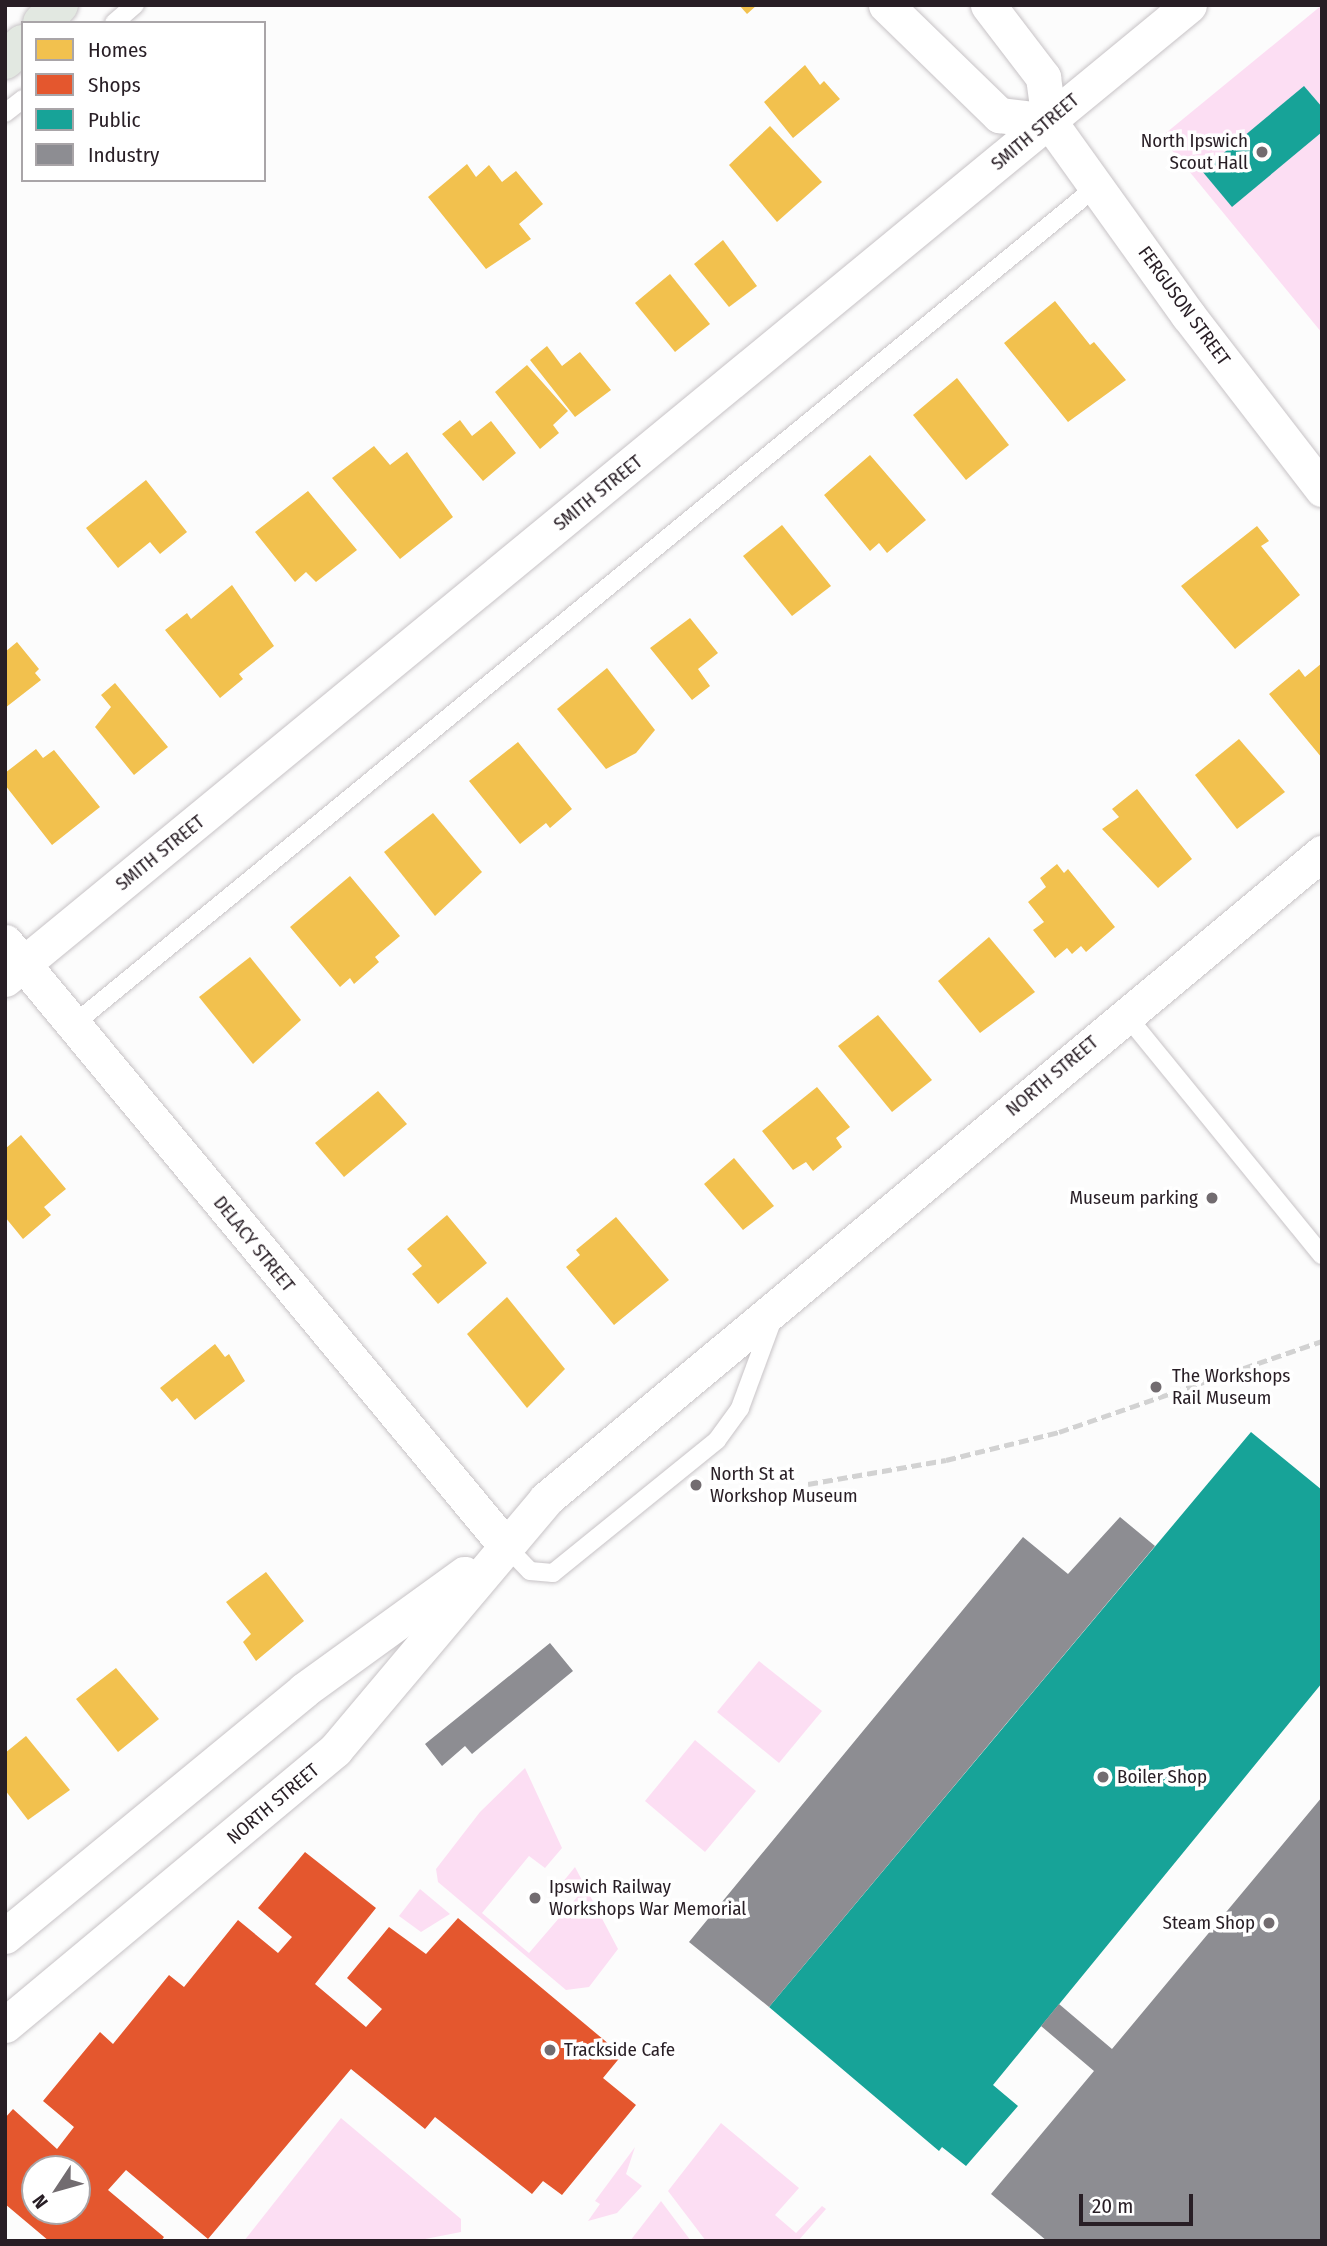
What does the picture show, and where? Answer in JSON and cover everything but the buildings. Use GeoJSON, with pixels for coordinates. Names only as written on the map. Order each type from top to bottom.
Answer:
{"type":"FeatureCollection","features":[{"type":"Feature","properties":{"kind":"main road"},"geometry":{"type":"LineString","coordinates":[[44,21],[59,5]]}},
{"type":"Feature","properties":{"kind":"main road"},"geometry":{"type":"LineString","coordinates":[[5,60],[21,46]]}},
{"type":"Feature","properties":{"kind":"street"},"geometry":{"type":"LineString","coordinates":[[886,5],[999,115],[1049,121]]}},
{"type":"Feature","properties":{"kind":"street","name":"FERGUSON STREET"},"geometry":{"type":"LineString","coordinates":[[988,5],[1043,76],[1049,121],[1322,489]]}},
{"type":"Feature","properties":{"kind":"street","name":"SMITH STREET"},"geometry":{"type":"LineString","coordinates":[[11,962],[1189,5]]}},
{"type":"Feature","properties":{"kind":"street","name":"NORTH STREET"},"geometry":{"type":"LineString","coordinates":[[5,2025],[326,1759],[546,1499],[1322,853]]}},
{"type":"Feature","properties":{"kind":"street","name":"DELACY STREET"},"geometry":{"type":"LineString","coordinates":[[11,962],[74,1024],[505,1545]]}},
{"type":"Feature","properties":{"kind":"street","name":"NORTH STREET"},"geometry":{"type":"LineString","coordinates":[[5,1936],[304,1690],[505,1545]]}},
{"type":"Feature","properties":{"kind":"lane"},"geometry":{"type":"LineString","coordinates":[[116,21],[135,5]]}},
{"type":"Feature","properties":{"kind":"lane"},"geometry":{"type":"LineString","coordinates":[[5,113],[21,101]]}},
{"type":"Feature","properties":{"kind":"lane"},"geometry":{"type":"LineString","coordinates":[[74,1024],[1097,186]]}},
{"type":"Feature","properties":{"kind":"lane"},"geometry":{"type":"LineString","coordinates":[[1126,1014],[1322,1255]]}},
{"type":"Feature","properties":{"kind":"lane","name":"NORTH STREET"},"geometry":{"type":"LineString","coordinates":[[505,1545],[530,1571],[553,1573],[717,1440],[740,1408],[783,1301]]}},
{"type":"Feature","properties":{"kind":"shaded area"},"geometry":{"type":"Polygon","coordinates":[[[1322,5],[1322,333],[1161,137],[1322,5]]]}},
{"type":"Feature","properties":{"kind":"shaded area"},"geometry":{"type":"Polygon","coordinates":[[[759,1661],[822,1711],[779,1763],[717,1712],[759,1661]]]}},
{"type":"Feature","properties":{"kind":"shaded area"},"geometry":{"type":"Polygon","coordinates":[[[695,1740],[756,1791],[705,1852],[645,1801],[695,1740]]]}},
{"type":"Feature","properties":{"kind":"shaded area"},"geometry":{"type":"Polygon","coordinates":[[[525,1768],[562,1848],[545,1868],[529,1856],[482,1913],[529,1953],[578,1896],[562,1883],[575,1867],[618,1949],[589,1987],[566,1990],[438,1882],[436,1869],[480,1812],[525,1768]]]}},
{"type":"Feature","properties":{"kind":"shaded area"},"geometry":{"type":"Polygon","coordinates":[[[420,1889],[450,1914],[421,1932],[399,1916],[420,1889]]]}},
{"type":"Feature","properties":{"kind":"shaded area"},"geometry":{"type":"Polygon","coordinates":[[[341,2118],[461,2219],[461,2232],[415,2241],[244,2241],[341,2118]]]}},
{"type":"Feature","properties":{"kind":"shaded area"},"geometry":{"type":"Polygon","coordinates":[[[721,2123],[799,2188],[775,2215],[796,2233],[822,2206],[826,2209],[798,2241],[706,2241],[668,2191],[721,2123]]]}},
{"type":"Feature","properties":{"kind":"shaded area"},"geometry":{"type":"Polygon","coordinates":[[[635,2147],[626,2174],[642,2186],[617,2213],[588,2221],[600,2204],[595,2201],[635,2147]]]}},
{"type":"Feature","properties":{"kind":"shaded area"},"geometry":{"type":"Polygon","coordinates":[[[661,2201],[691,2241],[630,2241],[661,2201]]]}},
{"type":"Feature","properties":{"kind":"railway"},"geometry":{"type":"LineString","coordinates":[[808,1484],[946,1460],[1059,1432],[1322,1341]]}},
{"type":"Feature","properties":{"kind":"place","name":"North Ipswich Scout Hall"},"geometry":{"type":"Point","coordinates":[1262,152]}},
{"type":"Feature","properties":{"kind":"place","name":"Museum parking"},"geometry":{"type":"Point","coordinates":[1212,1198]}},
{"type":"Feature","properties":{"kind":"place","name":"The Workshops Rail Museum"},"geometry":{"type":"Point","coordinates":[1156,1387]}},
{"type":"Feature","properties":{"kind":"place","name":"North St at Workshop Museum"},"geometry":{"type":"Point","coordinates":[696,1485]}},
{"type":"Feature","properties":{"kind":"place","name":"Boiler Shop"},"geometry":{"type":"Point","coordinates":[1103,1777]}},
{"type":"Feature","properties":{"kind":"place","name":"Ipswich Railway Workshops War Memorial"},"geometry":{"type":"Point","coordinates":[535,1898]}},
{"type":"Feature","properties":{"kind":"place","name":"Steam Shop"},"geometry":{"type":"Point","coordinates":[1269,1923]}},
{"type":"Feature","properties":{"kind":"place","name":"Trackside Cafe"},"geometry":{"type":"Point","coordinates":[550,2050]}}]}
